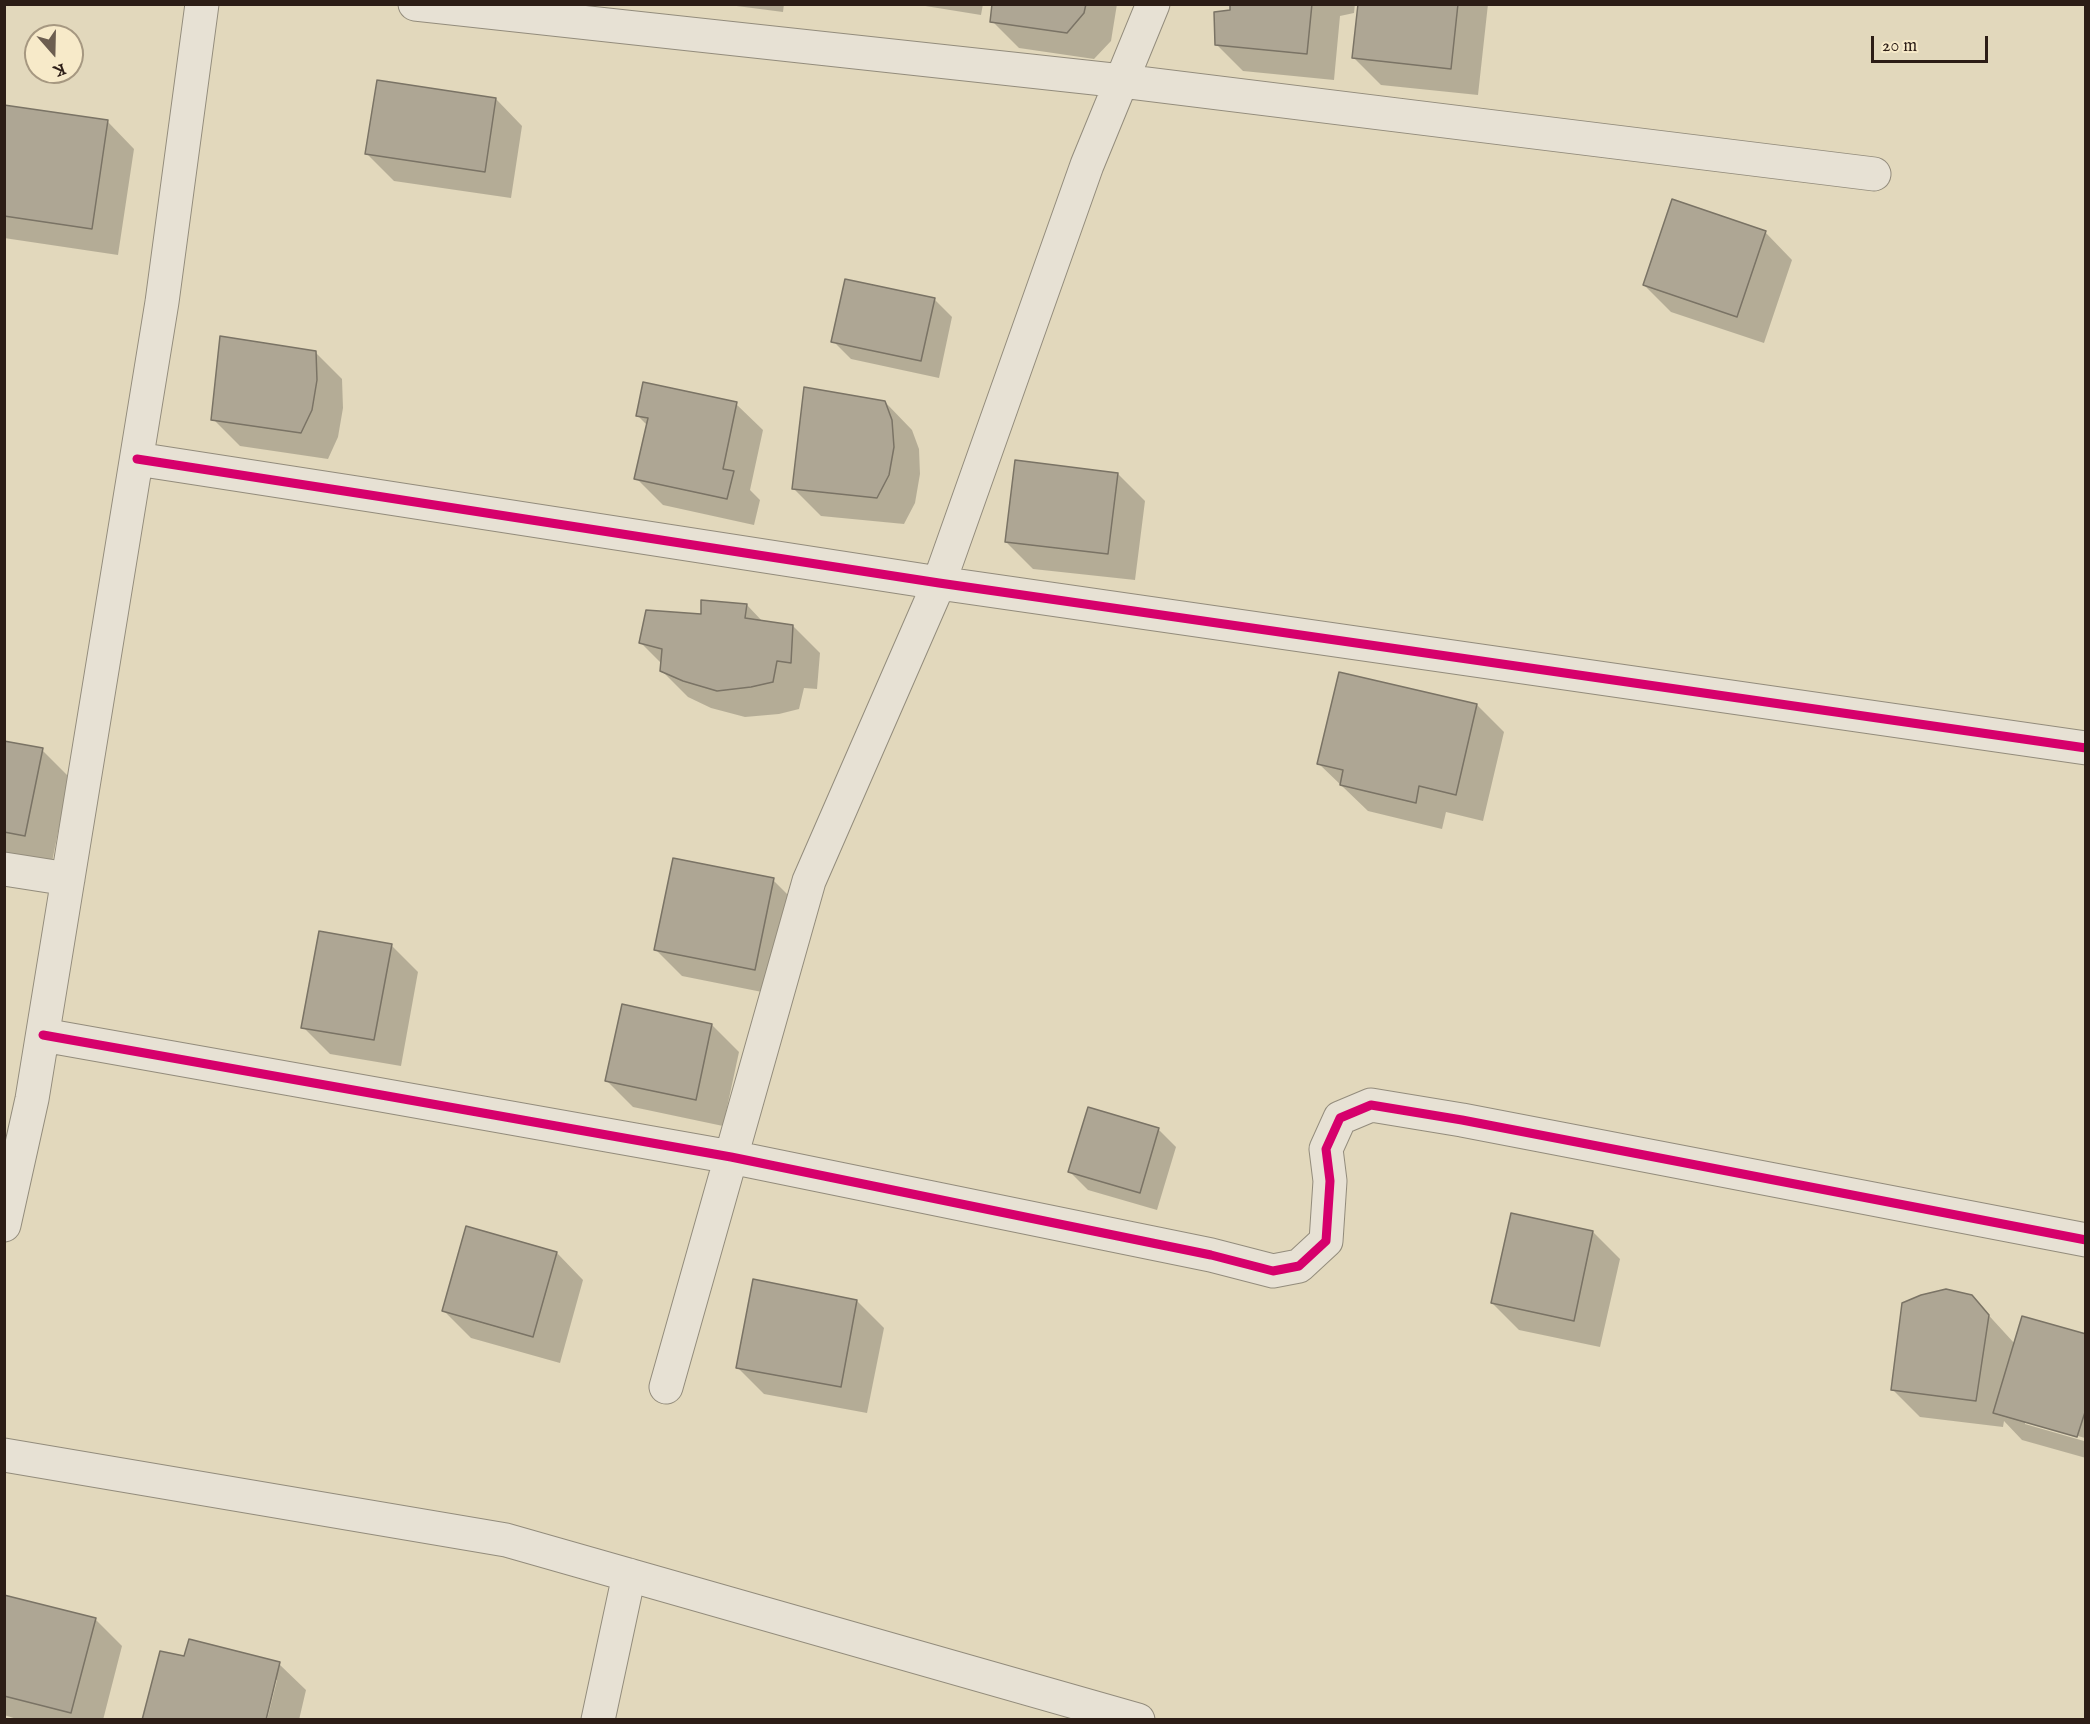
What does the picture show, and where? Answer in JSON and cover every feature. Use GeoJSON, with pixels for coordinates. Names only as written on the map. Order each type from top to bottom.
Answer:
{"type":"FeatureCollection","features":[{"type":"Feature","properties":{"kind":"street"},"geometry":{"type":"LineString","coordinates":[[4,1225],[32,1100],[137,459],[162,302],[202,4]]}},
{"type":"Feature","properties":{"kind":"street"},"geometry":{"type":"LineString","coordinates":[[415,4],[1122,81],[1874,174]]}},
{"type":"Feature","properties":{"kind":"street"},"geometry":{"type":"LineString","coordinates":[[666,1387],[809,881],[939,583],[1087,165],[1153,4]]}},
{"type":"Feature","properties":{"kind":"street"},"geometry":{"type":"LineString","coordinates":[[137,459],[939,583],[2085,748]]}},
{"type":"Feature","properties":{"kind":"street"},"geometry":{"type":"LineString","coordinates":[[4,869],[68,879]]}},
{"type":"Feature","properties":{"kind":"street"},"geometry":{"type":"LineString","coordinates":[[43,1035],[731,1157],[1211,1255],[1273,1271],[1299,1266],[1326,1241],[1330,1181],[1326,1149],[1340,1118],[1371,1105],[1461,1120],[2085,1240]]}},
{"type":"Feature","properties":{"kind":"street"},"geometry":{"type":"LineString","coordinates":[[4,1455],[506,1540],[1138,1719]]}},
{"type":"Feature","properties":{"kind":"street"},"geometry":{"type":"LineString","coordinates":[[598,1719],[629,1575]]}},
{"type":"Feature","properties":{"kind":"building"},"geometry":{"type":"Polygon","coordinates":[[[992,4],[1086,4],[1084,13],[1067,33],[990,22],[992,4]]]}},
{"type":"Feature","properties":{"kind":"building"},"geometry":{"type":"Polygon","coordinates":[[[1230,4],[1312,4],[1307,54],[1215,45],[1214,12],[1230,10],[1230,4]]]}},
{"type":"Feature","properties":{"kind":"building"},"geometry":{"type":"Polygon","coordinates":[[[1358,4],[1458,4],[1451,69],[1352,58],[1358,4]]]}},
{"type":"Feature","properties":{"kind":"building"},"geometry":{"type":"Polygon","coordinates":[[[377,80],[496,98],[485,172],[365,154],[377,80]]]}},
{"type":"Feature","properties":{"kind":"building"},"geometry":{"type":"Polygon","coordinates":[[[4,105],[108,120],[92,229],[4,216],[4,105]]]}},
{"type":"Feature","properties":{"kind":"building"},"geometry":{"type":"Polygon","coordinates":[[[1672,199],[1766,231],[1737,317],[1643,285],[1672,199]]]}},
{"type":"Feature","properties":{"kind":"building"},"geometry":{"type":"Polygon","coordinates":[[[845,279],[935,298],[921,361],[831,342],[845,279]]]}},
{"type":"Feature","properties":{"kind":"building"},"geometry":{"type":"Polygon","coordinates":[[[220,336],[316,351],[317,380],[312,410],[301,433],[211,420],[220,336]]]}},
{"type":"Feature","properties":{"kind":"building"},"geometry":{"type":"Polygon","coordinates":[[[643,382],[737,402],[723,469],[734,471],[727,499],[634,479],[648,418],[636,416],[643,382]]]}},
{"type":"Feature","properties":{"kind":"building"},"geometry":{"type":"Polygon","coordinates":[[[804,387],[885,401],[892,420],[894,447],[889,475],[877,498],[792,489],[804,387]]]}},
{"type":"Feature","properties":{"kind":"building"},"geometry":{"type":"Polygon","coordinates":[[[1015,460],[1118,473],[1108,554],[1005,542],[1015,460]]]}},
{"type":"Feature","properties":{"kind":"building"},"geometry":{"type":"Polygon","coordinates":[[[701,600],[747,604],[745,618],[793,625],[791,663],[777,661],[773,682],[717,691],[683,681],[660,671],[662,649],[639,643],[646,610],[701,614],[701,600]]]}},
{"type":"Feature","properties":{"kind":"building"},"geometry":{"type":"Polygon","coordinates":[[[1339,672],[1477,704],[1456,795],[1419,786],[1416,803],[1340,785],[1343,770],[1317,764],[1339,672]]]}},
{"type":"Feature","properties":{"kind":"building"},"geometry":{"type":"Polygon","coordinates":[[[4,741],[43,748],[25,836],[4,832],[4,741]]]}},
{"type":"Feature","properties":{"kind":"building"},"geometry":{"type":"Polygon","coordinates":[[[673,858],[774,878],[755,970],[654,950],[673,858]]]}},
{"type":"Feature","properties":{"kind":"building"},"geometry":{"type":"Polygon","coordinates":[[[319,931],[392,944],[374,1040],[301,1028],[319,931]]]}},
{"type":"Feature","properties":{"kind":"building"},"geometry":{"type":"Polygon","coordinates":[[[622,1004],[712,1024],[696,1100],[605,1081],[622,1004]]]}},
{"type":"Feature","properties":{"kind":"building"},"geometry":{"type":"Polygon","coordinates":[[[1088,1107],[1159,1128],[1140,1193],[1068,1172],[1088,1107]]]}},
{"type":"Feature","properties":{"kind":"building"},"geometry":{"type":"Polygon","coordinates":[[[1511,1213],[1593,1231],[1574,1321],[1491,1303],[1511,1213]]]}},
{"type":"Feature","properties":{"kind":"building"},"geometry":{"type":"Polygon","coordinates":[[[466,1226],[557,1252],[533,1337],[442,1311],[466,1226]]]}},
{"type":"Feature","properties":{"kind":"building"},"geometry":{"type":"Polygon","coordinates":[[[753,1279],[857,1300],[841,1387],[736,1368],[753,1279]]]}},
{"type":"Feature","properties":{"kind":"building"},"geometry":{"type":"Polygon","coordinates":[[[1946,1289],[1972,1295],[1989,1315],[1976,1401],[1891,1390],[1902,1303],[1921,1295],[1946,1289]]]}},
{"type":"Feature","properties":{"kind":"building"},"geometry":{"type":"Polygon","coordinates":[[[2022,1316],[2086,1334],[2086,1409],[2077,1437],[1993,1413],[2022,1316]]]}},
{"type":"Feature","properties":{"kind":"building"},"geometry":{"type":"Polygon","coordinates":[[[4,1595],[96,1618],[71,1713],[4,1696],[4,1595]]]}},
{"type":"Feature","properties":{"kind":"building"},"geometry":{"type":"Polygon","coordinates":[[[189,1639],[280,1662],[266,1720],[142,1720],[160,1651],[184,1656],[189,1639]]]}},
{"type":"Feature","properties":{"kind":"cycle path"},"geometry":{"type":"LineString","coordinates":[[137,459],[939,583],[2086,748]]}},
{"type":"Feature","properties":{"kind":"cycle path"},"geometry":{"type":"LineString","coordinates":[[43,1035],[731,1157],[1211,1255],[1273,1271],[1299,1266],[1326,1241],[1330,1181],[1326,1149],[1340,1118],[1371,1105],[1462,1120],[2086,1240]]}}]}
